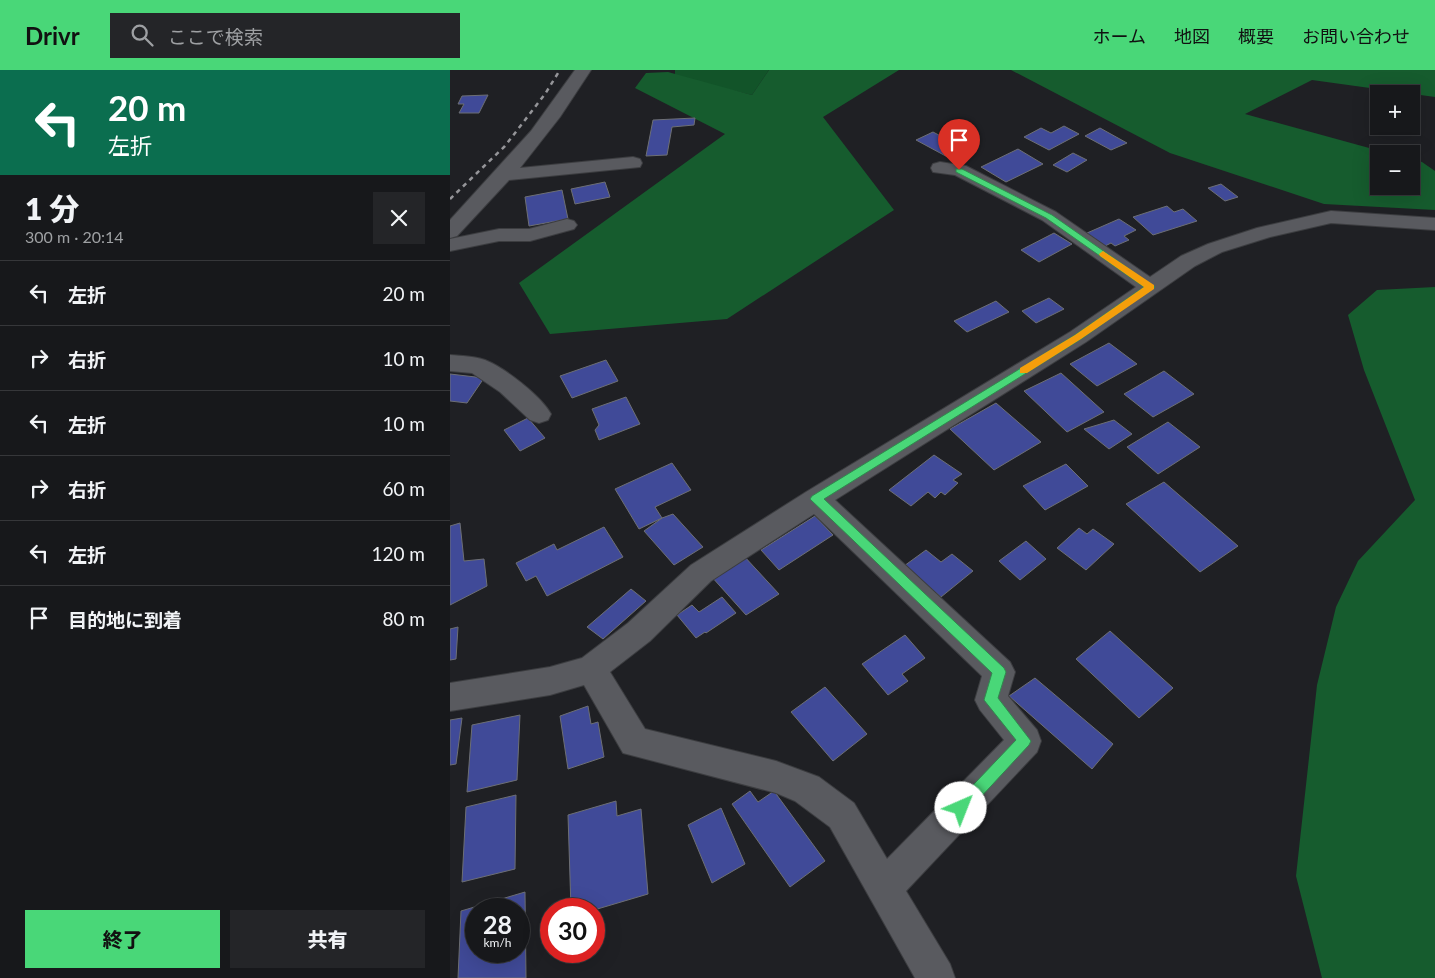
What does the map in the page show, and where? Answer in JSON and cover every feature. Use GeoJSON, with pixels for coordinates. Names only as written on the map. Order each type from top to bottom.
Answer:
{"type":"FeatureCollection","features":[{"type":"Feature","properties":{"kind":"street"},"geometry":{"type":"LineString","coordinates":[[450,232],[505,175],[553,116],[583,70]]}},
{"type":"Feature","properties":{"kind":"street"},"geometry":{"type":"LineString","coordinates":[[505,175],[573,167],[633,163]]}},
{"type":"Feature","properties":{"kind":"street"},"geometry":{"type":"LineString","coordinates":[[940,168],[959,170],[1049,216],[1150,287]]}},
{"type":"Feature","properties":{"kind":"street"},"geometry":{"type":"LineString","coordinates":[[450,696],[550,681],[592,669],[639,632],[700,573],[1078,337],[1188,261],[1215,248],[1264,232],[1331,217],[1435,224]]}},
{"type":"Feature","properties":{"kind":"street"},"geometry":{"type":"LineString","coordinates":[[450,246],[499,235],[530,235],[567,225]]}},
{"type":"Feature","properties":{"kind":"street"},"geometry":{"type":"LineString","coordinates":[[450,363],[478,366],[509,386],[539,414]]}},
{"type":"Feature","properties":{"kind":"street"},"geometry":{"type":"LineString","coordinates":[[816,499],[999,672],[991,700],[1025,741],[884,888]]}},
{"type":"Feature","properties":{"kind":"street"},"geometry":{"type":"LineString","coordinates":[[592,669],[634,742],[776,777],[806,789],[842,815],[936,978]]}},
{"type":"Feature","properties":{"kind":"green space"},"geometry":{"type":"Polygon","coordinates":[[[675,70],[769,70],[752,95],[675,76],[675,70]]]}},
{"type":"Feature","properties":{"kind":"green space"},"geometry":{"type":"Polygon","coordinates":[[[769,70],[899,70],[823,117],[894,210],[727,319],[550,334],[519,283],[725,134],[635,88],[646,73],[668,72],[752,95],[769,70]]]}},
{"type":"Feature","properties":{"kind":"green space"},"geometry":{"type":"Polygon","coordinates":[[[1011,70],[1435,70],[1435,97],[1420,95],[1420,85],[1370,85],[1370,88],[1312,80],[1245,114],[1370,148],[1370,195],[1420,195],[1420,161],[1422,162],[1435,171],[1435,210],[1324,204],[1170,153],[1011,70]]]}},
{"type":"Feature","properties":{"kind":"green space"},"geometry":{"type":"Polygon","coordinates":[[[1435,287],[1435,978],[1322,978],[1296,876],[1317,685],[1336,607],[1358,561],[1415,500],[1364,370],[1348,315],[1377,290],[1435,287]]]}},
{"type":"Feature","properties":{"kind":"building"},"geometry":{"type":"Polygon","coordinates":[[[488,95],[479,113],[459,113],[464,104],[458,104],[462,96],[488,95]]]}},
{"type":"Feature","properties":{"kind":"building"},"geometry":{"type":"Polygon","coordinates":[[[695,118],[694,125],[672,127],[667,155],[646,156],[653,120],[695,118]]]}},
{"type":"Feature","properties":{"kind":"building"},"geometry":{"type":"Polygon","coordinates":[[[1064,126],[1079,134],[1049,150],[1024,137],[1041,128],[1051,133],[1064,126]]]}},
{"type":"Feature","properties":{"kind":"building"},"geometry":{"type":"Polygon","coordinates":[[[1100,128],[1127,143],[1111,150],[1085,136],[1100,128]]]}},
{"type":"Feature","properties":{"kind":"building"},"geometry":{"type":"Polygon","coordinates":[[[933,132],[971,152],[955,161],[916,140],[933,132]]]}},
{"type":"Feature","properties":{"kind":"building"},"geometry":{"type":"Polygon","coordinates":[[[1018,149],[1043,164],[1006,182],[981,167],[1018,149]]]}},
{"type":"Feature","properties":{"kind":"building"},"geometry":{"type":"Polygon","coordinates":[[[1073,153],[1087,160],[1067,172],[1053,165],[1073,153]]]}},
{"type":"Feature","properties":{"kind":"building"},"geometry":{"type":"Polygon","coordinates":[[[605,182],[610,197],[575,204],[571,189],[605,182]]]}},
{"type":"Feature","properties":{"kind":"building"},"geometry":{"type":"Polygon","coordinates":[[[1221,184],[1238,197],[1225,201],[1208,188],[1221,184]]]}},
{"type":"Feature","properties":{"kind":"building"},"geometry":{"type":"Polygon","coordinates":[[[562,190],[568,219],[529,226],[525,197],[562,190]]]}},
{"type":"Feature","properties":{"kind":"building"},"geometry":{"type":"Polygon","coordinates":[[[1167,206],[1174,212],[1183,209],[1197,221],[1153,235],[1133,217],[1167,206]]]}},
{"type":"Feature","properties":{"kind":"building"},"geometry":{"type":"Polygon","coordinates":[[[1119,219],[1136,230],[1124,236],[1129,240],[1115,246],[1111,243],[1105,246],[1087,233],[1119,219]]]}},
{"type":"Feature","properties":{"kind":"building"},"geometry":{"type":"Polygon","coordinates":[[[1054,233],[1072,244],[1039,262],[1021,250],[1054,233]]]}},
{"type":"Feature","properties":{"kind":"building"},"geometry":{"type":"Polygon","coordinates":[[[1049,298],[1064,309],[1036,323],[1022,311],[1049,298]]]}},
{"type":"Feature","properties":{"kind":"building"},"geometry":{"type":"Polygon","coordinates":[[[996,301],[1009,312],[967,332],[954,321],[996,301]]]}},
{"type":"Feature","properties":{"kind":"building"},"geometry":{"type":"Polygon","coordinates":[[[1109,343],[1137,364],[1097,386],[1070,364],[1109,343]]]}},
{"type":"Feature","properties":{"kind":"building"},"geometry":{"type":"Polygon","coordinates":[[[606,360],[618,381],[572,398],[560,376],[606,360]]]}},
{"type":"Feature","properties":{"kind":"building"},"geometry":{"type":"Polygon","coordinates":[[[1164,371],[1194,394],[1153,417],[1124,394],[1164,371]]]}},
{"type":"Feature","properties":{"kind":"building"},"geometry":{"type":"Polygon","coordinates":[[[1061,373],[1104,412],[1067,432],[1024,391],[1061,373]]]}},
{"type":"Feature","properties":{"kind":"building"},"geometry":{"type":"Polygon","coordinates":[[[450,374],[484,378],[467,403],[450,401],[450,374]]]}},
{"type":"Feature","properties":{"kind":"building"},"geometry":{"type":"Polygon","coordinates":[[[626,397],[640,424],[599,440],[595,430],[599,425],[592,409],[626,397]]]}},
{"type":"Feature","properties":{"kind":"building"},"geometry":{"type":"Polygon","coordinates":[[[996,403],[1041,442],[994,470],[950,429],[996,403]]]}},
{"type":"Feature","properties":{"kind":"building"},"geometry":{"type":"Polygon","coordinates":[[[528,418],[545,438],[520,451],[504,430],[528,418]]]}},
{"type":"Feature","properties":{"kind":"building"},"geometry":{"type":"Polygon","coordinates":[[[1114,420],[1132,434],[1109,449],[1084,429],[1114,420]]]}},
{"type":"Feature","properties":{"kind":"building"},"geometry":{"type":"Polygon","coordinates":[[[1168,422],[1200,447],[1158,474],[1127,447],[1168,422]]]}},
{"type":"Feature","properties":{"kind":"building"},"geometry":{"type":"Polygon","coordinates":[[[934,455],[962,474],[953,480],[958,483],[945,495],[941,492],[935,498],[928,492],[911,506],[889,490],[934,455]]]}},
{"type":"Feature","properties":{"kind":"building"},"geometry":{"type":"Polygon","coordinates":[[[672,463],[691,490],[655,507],[662,518],[639,529],[615,489],[672,463]]]}},
{"type":"Feature","properties":{"kind":"building"},"geometry":{"type":"Polygon","coordinates":[[[1066,464],[1088,486],[1045,510],[1023,486],[1066,464]]]}},
{"type":"Feature","properties":{"kind":"building"},"geometry":{"type":"Polygon","coordinates":[[[1164,482],[1238,546],[1200,572],[1126,504],[1164,482]]]}},
{"type":"Feature","properties":{"kind":"building"},"geometry":{"type":"Polygon","coordinates":[[[673,514],[703,547],[674,565],[644,531],[662,518],[673,514]]]}},
{"type":"Feature","properties":{"kind":"building"},"geometry":{"type":"Polygon","coordinates":[[[815,516],[833,535],[779,570],[761,550],[815,516]]]}},
{"type":"Feature","properties":{"kind":"building"},"geometry":{"type":"Polygon","coordinates":[[[460,523],[464,561],[484,559],[487,586],[450,605],[450,526],[460,523]]]}},
{"type":"Feature","properties":{"kind":"building"},"geometry":{"type":"Polygon","coordinates":[[[604,527],[623,557],[547,596],[536,576],[526,581],[516,563],[554,544],[557,550],[604,527]]]}},
{"type":"Feature","properties":{"kind":"building"},"geometry":{"type":"Polygon","coordinates":[[[1079,528],[1087,534],[1093,529],[1114,544],[1086,570],[1057,548],[1079,528]]]}},
{"type":"Feature","properties":{"kind":"building"},"geometry":{"type":"Polygon","coordinates":[[[1026,541],[1046,559],[1020,580],[999,561],[1026,541]]]}},
{"type":"Feature","properties":{"kind":"building"},"geometry":{"type":"Polygon","coordinates":[[[926,550],[941,562],[952,554],[973,571],[941,597],[904,566],[926,550]]]}},
{"type":"Feature","properties":{"kind":"building"},"geometry":{"type":"Polygon","coordinates":[[[743,555],[779,594],[746,615],[711,576],[743,555]]]}},
{"type":"Feature","properties":{"kind":"building"},"geometry":{"type":"Polygon","coordinates":[[[631,589],[646,601],[603,639],[587,627],[631,589]]]}},
{"type":"Feature","properties":{"kind":"building"},"geometry":{"type":"Polygon","coordinates":[[[722,597],[736,613],[696,638],[677,615],[692,605],[699,612],[722,597]]]}},
{"type":"Feature","properties":{"kind":"building"},"geometry":{"type":"Polygon","coordinates":[[[458,627],[456,659],[450,660],[450,629],[458,627]]]}},
{"type":"Feature","properties":{"kind":"building"},"geometry":{"type":"Polygon","coordinates":[[[1110,631],[1173,688],[1139,718],[1076,659],[1110,631]]]}},
{"type":"Feature","properties":{"kind":"building"},"geometry":{"type":"Polygon","coordinates":[[[905,635],[925,658],[902,674],[908,681],[888,695],[862,664],[905,635]]]}},
{"type":"Feature","properties":{"kind":"building"},"geometry":{"type":"Polygon","coordinates":[[[1035,678],[1113,744],[1092,769],[1009,696],[1035,678]]]}},
{"type":"Feature","properties":{"kind":"building"},"geometry":{"type":"Polygon","coordinates":[[[825,687],[867,734],[833,761],[791,712],[825,687]]]}},
{"type":"Feature","properties":{"kind":"building"},"geometry":{"type":"Polygon","coordinates":[[[588,706],[591,724],[598,722],[604,757],[568,769],[560,716],[588,706]]]}},
{"type":"Feature","properties":{"kind":"building"},"geometry":{"type":"Polygon","coordinates":[[[520,715],[517,780],[467,792],[472,725],[520,715]]]}},
{"type":"Feature","properties":{"kind":"building"},"geometry":{"type":"Polygon","coordinates":[[[462,718],[456,764],[450,765],[450,720],[462,718]]]}},
{"type":"Feature","properties":{"kind":"building"},"geometry":{"type":"Polygon","coordinates":[[[750,791],[758,802],[774,791],[825,861],[790,887],[732,804],[750,791]]]}},
{"type":"Feature","properties":{"kind":"building"},"geometry":{"type":"Polygon","coordinates":[[[516,795],[515,869],[462,882],[466,807],[516,795]]]}},
{"type":"Feature","properties":{"kind":"building"},"geometry":{"type":"Polygon","coordinates":[[[616,801],[617,816],[641,809],[648,894],[605,907],[605,898],[571,898],[568,815],[616,801]]]}},
{"type":"Feature","properties":{"kind":"building"},"geometry":{"type":"Polygon","coordinates":[[[721,808],[745,864],[712,883],[688,825],[721,808]]]}},
{"type":"Feature","properties":{"kind":"building"},"geometry":{"type":"Polygon","coordinates":[[[525,892],[525,898],[505,898],[525,892]]]}},
{"type":"Feature","properties":{"kind":"building"},"geometry":{"type":"Polygon","coordinates":[[[465,910],[465,963],[526,963],[526,978],[458,978],[461,911],[465,910]]]}},
{"type":"Feature","properties":{"kind":"railway"},"geometry":{"type":"LineString","coordinates":[[450,199],[505,146],[545,94],[560,70]]}},
{"type":"Feature","properties":{"kind":"slow traffic"},"geometry":{"type":"LineString","coordinates":[[1024,370],[1078,337],[1150,287],[1103,254]]}},
{"type":"Feature","properties":{"kind":"route"},"geometry":{"type":"LineString","coordinates":[[959,170],[1049,216],[1150,287],[1078,337],[816,499],[999,672],[991,700],[1025,741],[961,808]]}}]}
